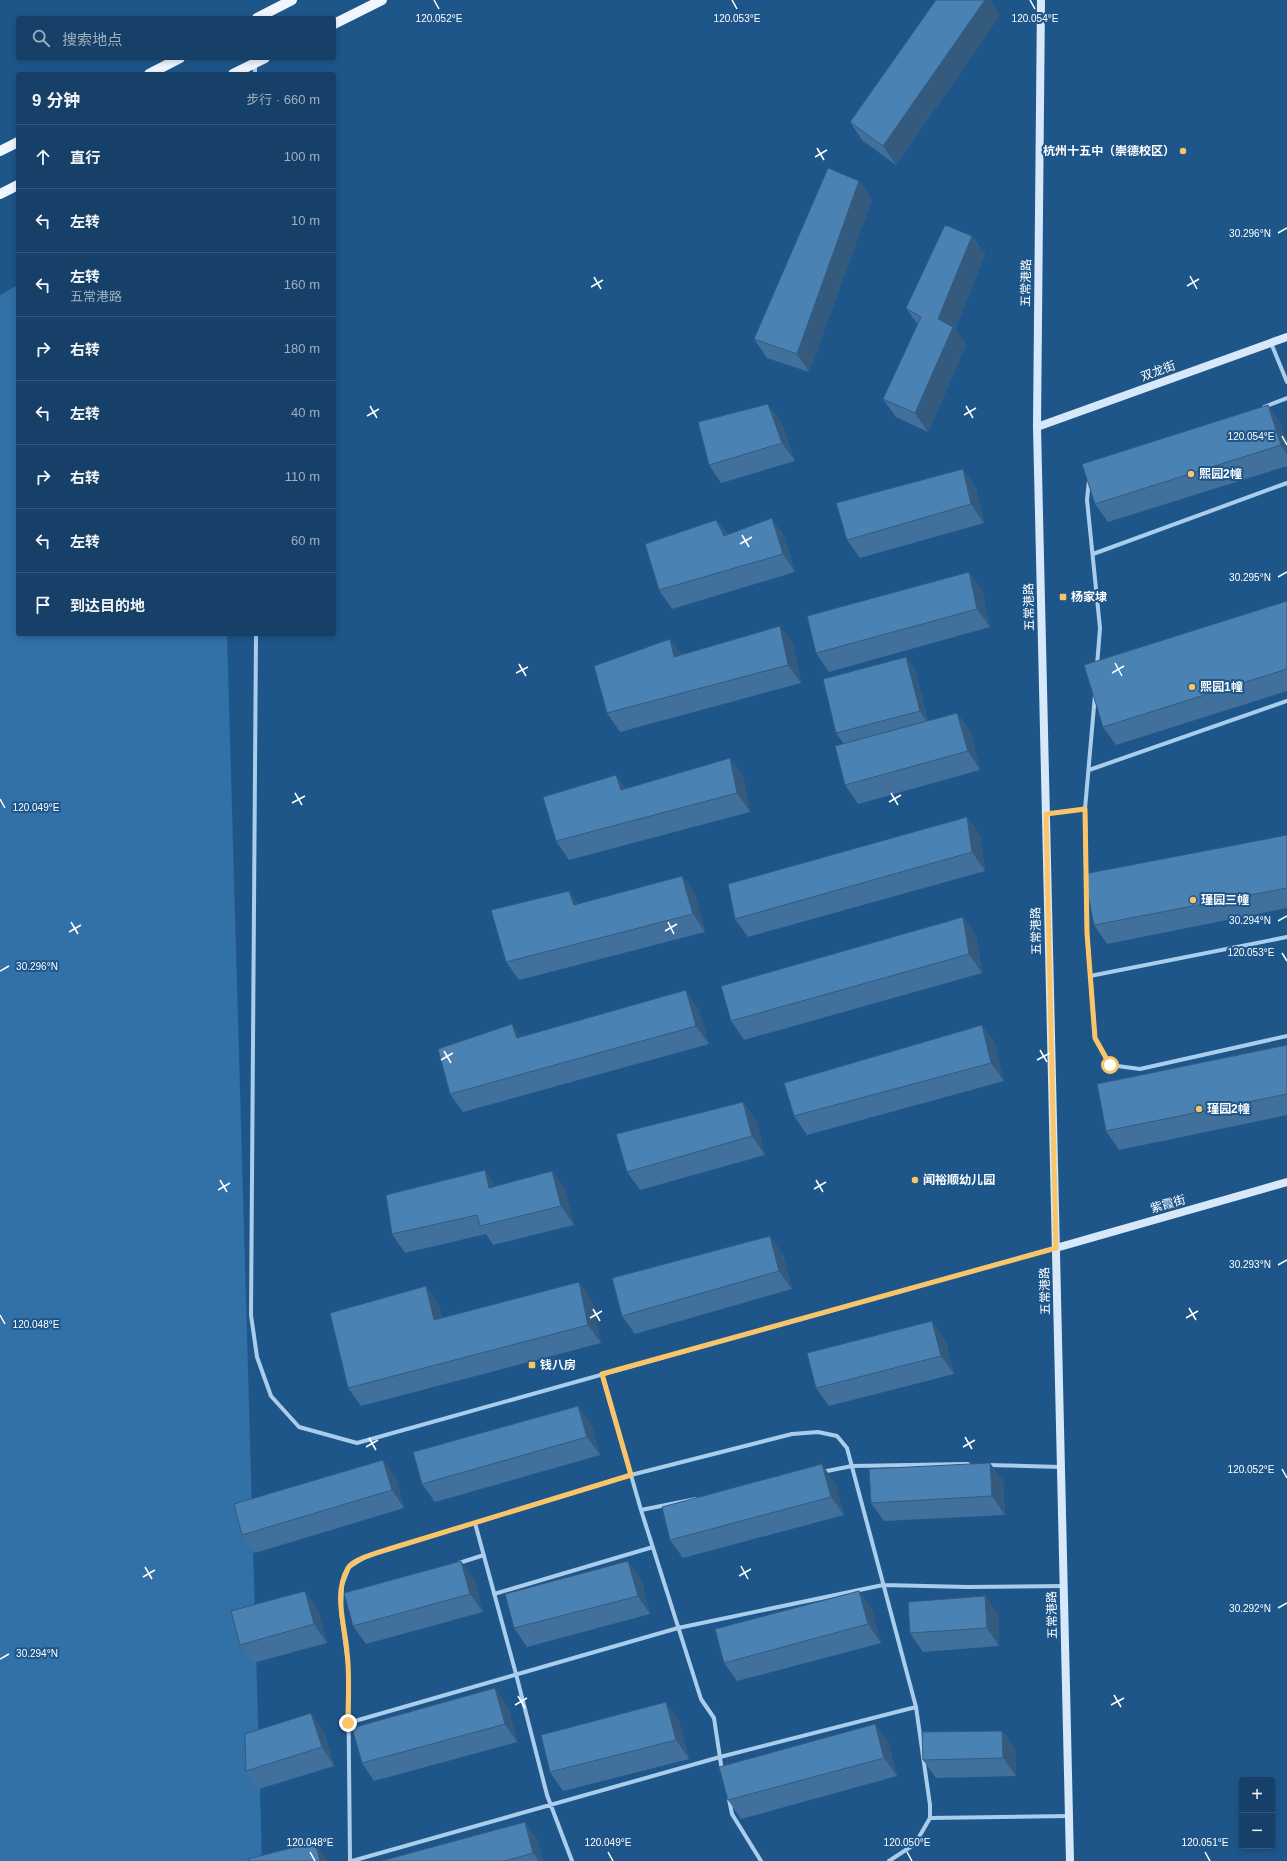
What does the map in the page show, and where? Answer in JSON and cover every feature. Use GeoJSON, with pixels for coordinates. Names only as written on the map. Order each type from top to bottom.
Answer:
{"type":"FeatureCollection","features":[{"type":"Feature","properties":{"kind":"main road"},"geometry":{"type":"LineString","coordinates":[[261,16],[292,0]]}},
{"type":"Feature","properties":{"kind":"main road"},"geometry":{"type":"LineString","coordinates":[[336,23],[382,0]]}},
{"type":"Feature","properties":{"kind":"main road"},"geometry":{"type":"LineString","coordinates":[[153,72],[176,60]]}},
{"type":"Feature","properties":{"kind":"main road"},"geometry":{"type":"LineString","coordinates":[[237,72],[261,60]]}},
{"type":"Feature","properties":{"kind":"main road"},"geometry":{"type":"LineString","coordinates":[[0,151],[16,143]]}},
{"type":"Feature","properties":{"kind":"main road"},"geometry":{"type":"LineString","coordinates":[[0,194],[16,185]]}},
{"type":"Feature","properties":{"kind":"street","name":"五常港路"},"geometry":{"type":"LineString","coordinates":[[1041,0],[1037,427],[1070,1861]]}},
{"type":"Feature","properties":{"kind":"street"},"geometry":{"type":"LineString","coordinates":[[255,63],[255,72]]}},
{"type":"Feature","properties":{"kind":"street","name":"双龙街"},"geometry":{"type":"LineString","coordinates":[[1037,427],[1287,337]]}},
{"type":"Feature","properties":{"kind":"street"},"geometry":{"type":"LineString","coordinates":[[1271,343],[1287,382]]}},
{"type":"Feature","properties":{"kind":"street"},"geometry":{"type":"LineString","coordinates":[[1258,409],[1287,398]]}},
{"type":"Feature","properties":{"kind":"street"},"geometry":{"type":"LineString","coordinates":[[1090,473],[1087,500],[1100,628],[1097,671],[1104,668]]}},
{"type":"Feature","properties":{"kind":"street"},"geometry":{"type":"LineString","coordinates":[[1093,554],[1287,482]]}},
{"type":"Feature","properties":{"kind":"street"},"geometry":{"type":"LineString","coordinates":[[256,636],[251,1315],[257,1357],[271,1396],[299,1427],[356,1443],[1056,1248]]}},
{"type":"Feature","properties":{"kind":"street"},"geometry":{"type":"LineString","coordinates":[[1096,686],[1085,809],[1087,933],[1095,1038],[1110,1065],[1140,1069],[1287,1036]]}},
{"type":"Feature","properties":{"kind":"street"},"geometry":{"type":"LineString","coordinates":[[1088,770],[1287,701]]}},
{"type":"Feature","properties":{"kind":"street"},"geometry":{"type":"LineString","coordinates":[[1046,814],[1085,809]]}},
{"type":"Feature","properties":{"kind":"street"},"geometry":{"type":"LineString","coordinates":[[1090,976],[1287,937]]}},
{"type":"Feature","properties":{"kind":"street","name":"紫霞街"},"geometry":{"type":"LineString","coordinates":[[1056,1248],[1287,1182]]}},
{"type":"Feature","properties":{"kind":"street"},"geometry":{"type":"LineString","coordinates":[[602,1374],[641,1510],[701,1699],[714,1718],[724,1777]]}},
{"type":"Feature","properties":{"kind":"street"},"geometry":{"type":"LineString","coordinates":[[889,1861],[915,1844],[930,1818],[916,1707],[847,1448],[837,1436],[818,1432],[792,1434],[631,1475],[365,1557],[349,1567],[342,1585],[341,1612],[347,1653],[351,1861],[720,1757],[916,1707]]}},
{"type":"Feature","properties":{"kind":"street"},"geometry":{"type":"LineString","coordinates":[[813,1474],[852,1466],[977,1464]]}},
{"type":"Feature","properties":{"kind":"street"},"geometry":{"type":"LineString","coordinates":[[985,1465],[1061,1467]]}},
{"type":"Feature","properties":{"kind":"street"},"geometry":{"type":"LineString","coordinates":[[641,1510],[704,1497]]}},
{"type":"Feature","properties":{"kind":"street"},"geometry":{"type":"LineString","coordinates":[[475,1523],[551,1805],[572,1861]]}},
{"type":"Feature","properties":{"kind":"street"},"geometry":{"type":"LineString","coordinates":[[494,1594],[653,1547]]}},
{"type":"Feature","properties":{"kind":"street"},"geometry":{"type":"LineString","coordinates":[[454,1564],[484,1556]]}},
{"type":"Feature","properties":{"kind":"street"},"geometry":{"type":"LineString","coordinates":[[348,1723],[678,1628],[883,1585],[968,1587],[1064,1586]]}},
{"type":"Feature","properties":{"kind":"street"},"geometry":{"type":"LineString","coordinates":[[341,1598],[349,1596]]}},
{"type":"Feature","properties":{"kind":"street"},"geometry":{"type":"LineString","coordinates":[[727,1792],[732,1814],[761,1861]]}},
{"type":"Feature","properties":{"kind":"street"},"geometry":{"type":"LineString","coordinates":[[930,1818],[1069,1816]]}},
{"type":"Feature","properties":{"kind":"shaded area"},"geometry":{"type":"Polygon","coordinates":[[[16,286],[16,636],[227,636],[262,1861],[0,1861],[0,295],[16,286]]]}},
{"type":"Feature","properties":{"kind":"building"},"geometry":{"type":"Polygon","coordinates":[[[936,0],[985,0],[883,146],[850,122],[936,0]]]}},
{"type":"Feature","properties":{"kind":"building"},"geometry":{"type":"Polygon","coordinates":[[[828,168],[859,181],[797,354],[754,339],[828,168]]]}},
{"type":"Feature","properties":{"kind":"building"},"geometry":{"type":"Polygon","coordinates":[[[945,225],[972,236],[938,319],[953,327],[915,413],[883,399],[921,317],[906,308],[945,225]]]}},
{"type":"Feature","properties":{"kind":"building"},"geometry":{"type":"Polygon","coordinates":[[[768,404],[782,443],[709,465],[698,422],[768,404]]]}},
{"type":"Feature","properties":{"kind":"building"},"geometry":{"type":"Polygon","coordinates":[[[1268,405],[1281,445],[1095,504],[1082,464],[1268,405]]]}},
{"type":"Feature","properties":{"kind":"building"},"geometry":{"type":"Polygon","coordinates":[[[963,469],[971,504],[847,540],[836,503],[963,469]]]}},
{"type":"Feature","properties":{"kind":"building"},"geometry":{"type":"Polygon","coordinates":[[[772,518],[783,554],[659,590],[645,544],[716,520],[724,536],[772,518]]]}},
{"type":"Feature","properties":{"kind":"building"},"geometry":{"type":"Polygon","coordinates":[[[969,572],[977,609],[816,653],[807,616],[969,572]]]}},
{"type":"Feature","properties":{"kind":"building","name":"熙园1幢"},"geometry":{"type":"Polygon","coordinates":[[[1287,601],[1287,669],[1103,727],[1084,665],[1287,601]]]}},
{"type":"Feature","properties":{"kind":"building"},"geometry":{"type":"Polygon","coordinates":[[[780,626],[788,665],[607,713],[594,666],[670,639],[674,657],[780,626]]]}},
{"type":"Feature","properties":{"kind":"building"},"geometry":{"type":"Polygon","coordinates":[[[906,657],[920,711],[836,733],[823,679],[906,657]]]}},
{"type":"Feature","properties":{"kind":"building"},"geometry":{"type":"Polygon","coordinates":[[[957,713],[968,751],[845,785],[835,746],[957,713]]]}},
{"type":"Feature","properties":{"kind":"building"},"geometry":{"type":"Polygon","coordinates":[[[730,758],[737,793],[556,841],[543,797],[616,775],[621,790],[730,758]]]}},
{"type":"Feature","properties":{"kind":"building"},"geometry":{"type":"Polygon","coordinates":[[[967,817],[972,852],[735,919],[728,884],[967,817]]]}},
{"type":"Feature","properties":{"kind":"building"},"geometry":{"type":"Polygon","coordinates":[[[1287,835],[1287,888],[1094,925],[1084,874],[1287,835]]]}},
{"type":"Feature","properties":{"kind":"building"},"geometry":{"type":"Polygon","coordinates":[[[682,876],[693,914],[506,962],[491,910],[569,891],[574,905],[682,876]]]}},
{"type":"Feature","properties":{"kind":"building"},"geometry":{"type":"Polygon","coordinates":[[[963,917],[969,954],[731,1021],[721,986],[963,917]]]}},
{"type":"Feature","properties":{"kind":"building"},"geometry":{"type":"Polygon","coordinates":[[[686,990],[696,1026],[450,1094],[438,1049],[512,1024],[517,1038],[686,990]]]}},
{"type":"Feature","properties":{"kind":"building"},"geometry":{"type":"Polygon","coordinates":[[[982,1025],[991,1063],[794,1116],[784,1083],[982,1025]]]}},
{"type":"Feature","properties":{"kind":"building"},"geometry":{"type":"Polygon","coordinates":[[[1287,1045],[1287,1094],[1106,1131],[1097,1084],[1287,1045]]]}},
{"type":"Feature","properties":{"kind":"building"},"geometry":{"type":"Polygon","coordinates":[[[743,1102],[752,1136],[627,1172],[616,1134],[743,1102]]]}},
{"type":"Feature","properties":{"kind":"building"},"geometry":{"type":"Polygon","coordinates":[[[485,1170],[489,1188],[552,1171],[561,1206],[480,1226],[477,1215],[392,1234],[386,1195],[485,1170]]]}},
{"type":"Feature","properties":{"kind":"building"},"geometry":{"type":"Polygon","coordinates":[[[770,1236],[779,1271],[622,1316],[612,1278],[770,1236]]]}},
{"type":"Feature","properties":{"kind":"building"},"geometry":{"type":"Polygon","coordinates":[[[579,1282],[588,1325],[348,1388],[330,1313],[426,1286],[434,1320],[579,1282]]]}},
{"type":"Feature","properties":{"kind":"building"},"geometry":{"type":"Polygon","coordinates":[[[932,1321],[941,1356],[816,1388],[807,1353],[932,1321]]]}},
{"type":"Feature","properties":{"kind":"building"},"geometry":{"type":"Polygon","coordinates":[[[578,1406],[587,1437],[422,1484],[413,1452],[578,1406]]]}},
{"type":"Feature","properties":{"kind":"building"},"geometry":{"type":"Polygon","coordinates":[[[383,1460],[392,1490],[242,1535],[234,1504],[383,1460]]]}},
{"type":"Feature","properties":{"kind":"building"},"geometry":{"type":"Polygon","coordinates":[[[990,1463],[992,1496],[871,1503],[869,1469],[990,1463]]]}},
{"type":"Feature","properties":{"kind":"building"},"geometry":{"type":"Polygon","coordinates":[[[822,1464],[831,1497],[670,1540],[662,1507],[822,1464]]]}},
{"type":"Feature","properties":{"kind":"building"},"geometry":{"type":"Polygon","coordinates":[[[461,1561],[470,1594],[353,1626],[344,1593],[461,1561]]]}},
{"type":"Feature","properties":{"kind":"building"},"geometry":{"type":"Polygon","coordinates":[[[628,1561],[638,1596],[514,1628],[505,1594],[628,1561]]]}},
{"type":"Feature","properties":{"kind":"building"},"geometry":{"type":"Polygon","coordinates":[[[305,1591],[314,1624],[240,1645],[231,1611],[305,1591]]]}},
{"type":"Feature","properties":{"kind":"building"},"geometry":{"type":"Polygon","coordinates":[[[859,1591],[868,1624],[724,1663],[715,1629],[859,1591]]]}},
{"type":"Feature","properties":{"kind":"building"},"geometry":{"type":"Polygon","coordinates":[[[985,1596],[987,1628],[910,1633],[908,1602],[985,1596]]]}},
{"type":"Feature","properties":{"kind":"building"},"geometry":{"type":"Polygon","coordinates":[[[495,1688],[505,1724],[362,1763],[352,1728],[495,1688]]]}},
{"type":"Feature","properties":{"kind":"building"},"geometry":{"type":"Polygon","coordinates":[[[666,1702],[676,1740],[550,1772],[541,1735],[666,1702]]]}},
{"type":"Feature","properties":{"kind":"building"},"geometry":{"type":"Polygon","coordinates":[[[311,1713],[322,1747],[246,1771],[245,1734],[311,1713]]]}},
{"type":"Feature","properties":{"kind":"building"},"geometry":{"type":"Polygon","coordinates":[[[875,1724],[884,1758],[728,1800],[719,1767],[875,1724]]]}},
{"type":"Feature","properties":{"kind":"building"},"geometry":{"type":"Polygon","coordinates":[[[1002,1731],[1003,1758],[923,1760],[922,1732],[1002,1731]]]}},
{"type":"Feature","properties":{"kind":"building"},"geometry":{"type":"Polygon","coordinates":[[[525,1822],[533,1853],[505,1861],[381,1861],[525,1822]]]}},
{"type":"Feature","properties":{"kind":"building"},"geometry":{"type":"Polygon","coordinates":[[[315,1842],[320,1861],[249,1861],[248,1859],[315,1842]]]}},
{"type":"Feature","properties":{"kind":"place","name":"杭州十五中（崇德校区）"},"geometry":{"type":"Point","coordinates":[1183,151]}},
{"type":"Feature","properties":{"kind":"place","name":"熙园2幢"},"geometry":{"type":"Point","coordinates":[1191,474]}},
{"type":"Feature","properties":{"kind":"place","name":"杨家埭"},"geometry":{"type":"Point","coordinates":[1063,597]}},
{"type":"Feature","properties":{"kind":"place","name":"熙园1幢"},"geometry":{"type":"Point","coordinates":[1192,687]}},
{"type":"Feature","properties":{"kind":"place","name":"瑾园三幢"},"geometry":{"type":"Point","coordinates":[1193,900]}},
{"type":"Feature","properties":{"kind":"place","name":"瑾园2幢"},"geometry":{"type":"Point","coordinates":[1199,1109]}},
{"type":"Feature","properties":{"kind":"place","name":"闻裕顺幼儿园"},"geometry":{"type":"Point","coordinates":[915,1180]}},
{"type":"Feature","properties":{"kind":"place","name":"钱八房"},"geometry":{"type":"Point","coordinates":[532,1365]}},
{"type":"Feature","properties":{"kind":"route"},"geometry":{"type":"LineString","coordinates":[[348,1723],[347,1653],[341,1612],[342,1585],[349,1567],[365,1557],[389,1549],[631,1475],[602,1374],[1056,1248],[1046,814],[1085,809],[1087,933],[1095,1038],[1110,1065]]}}]}
